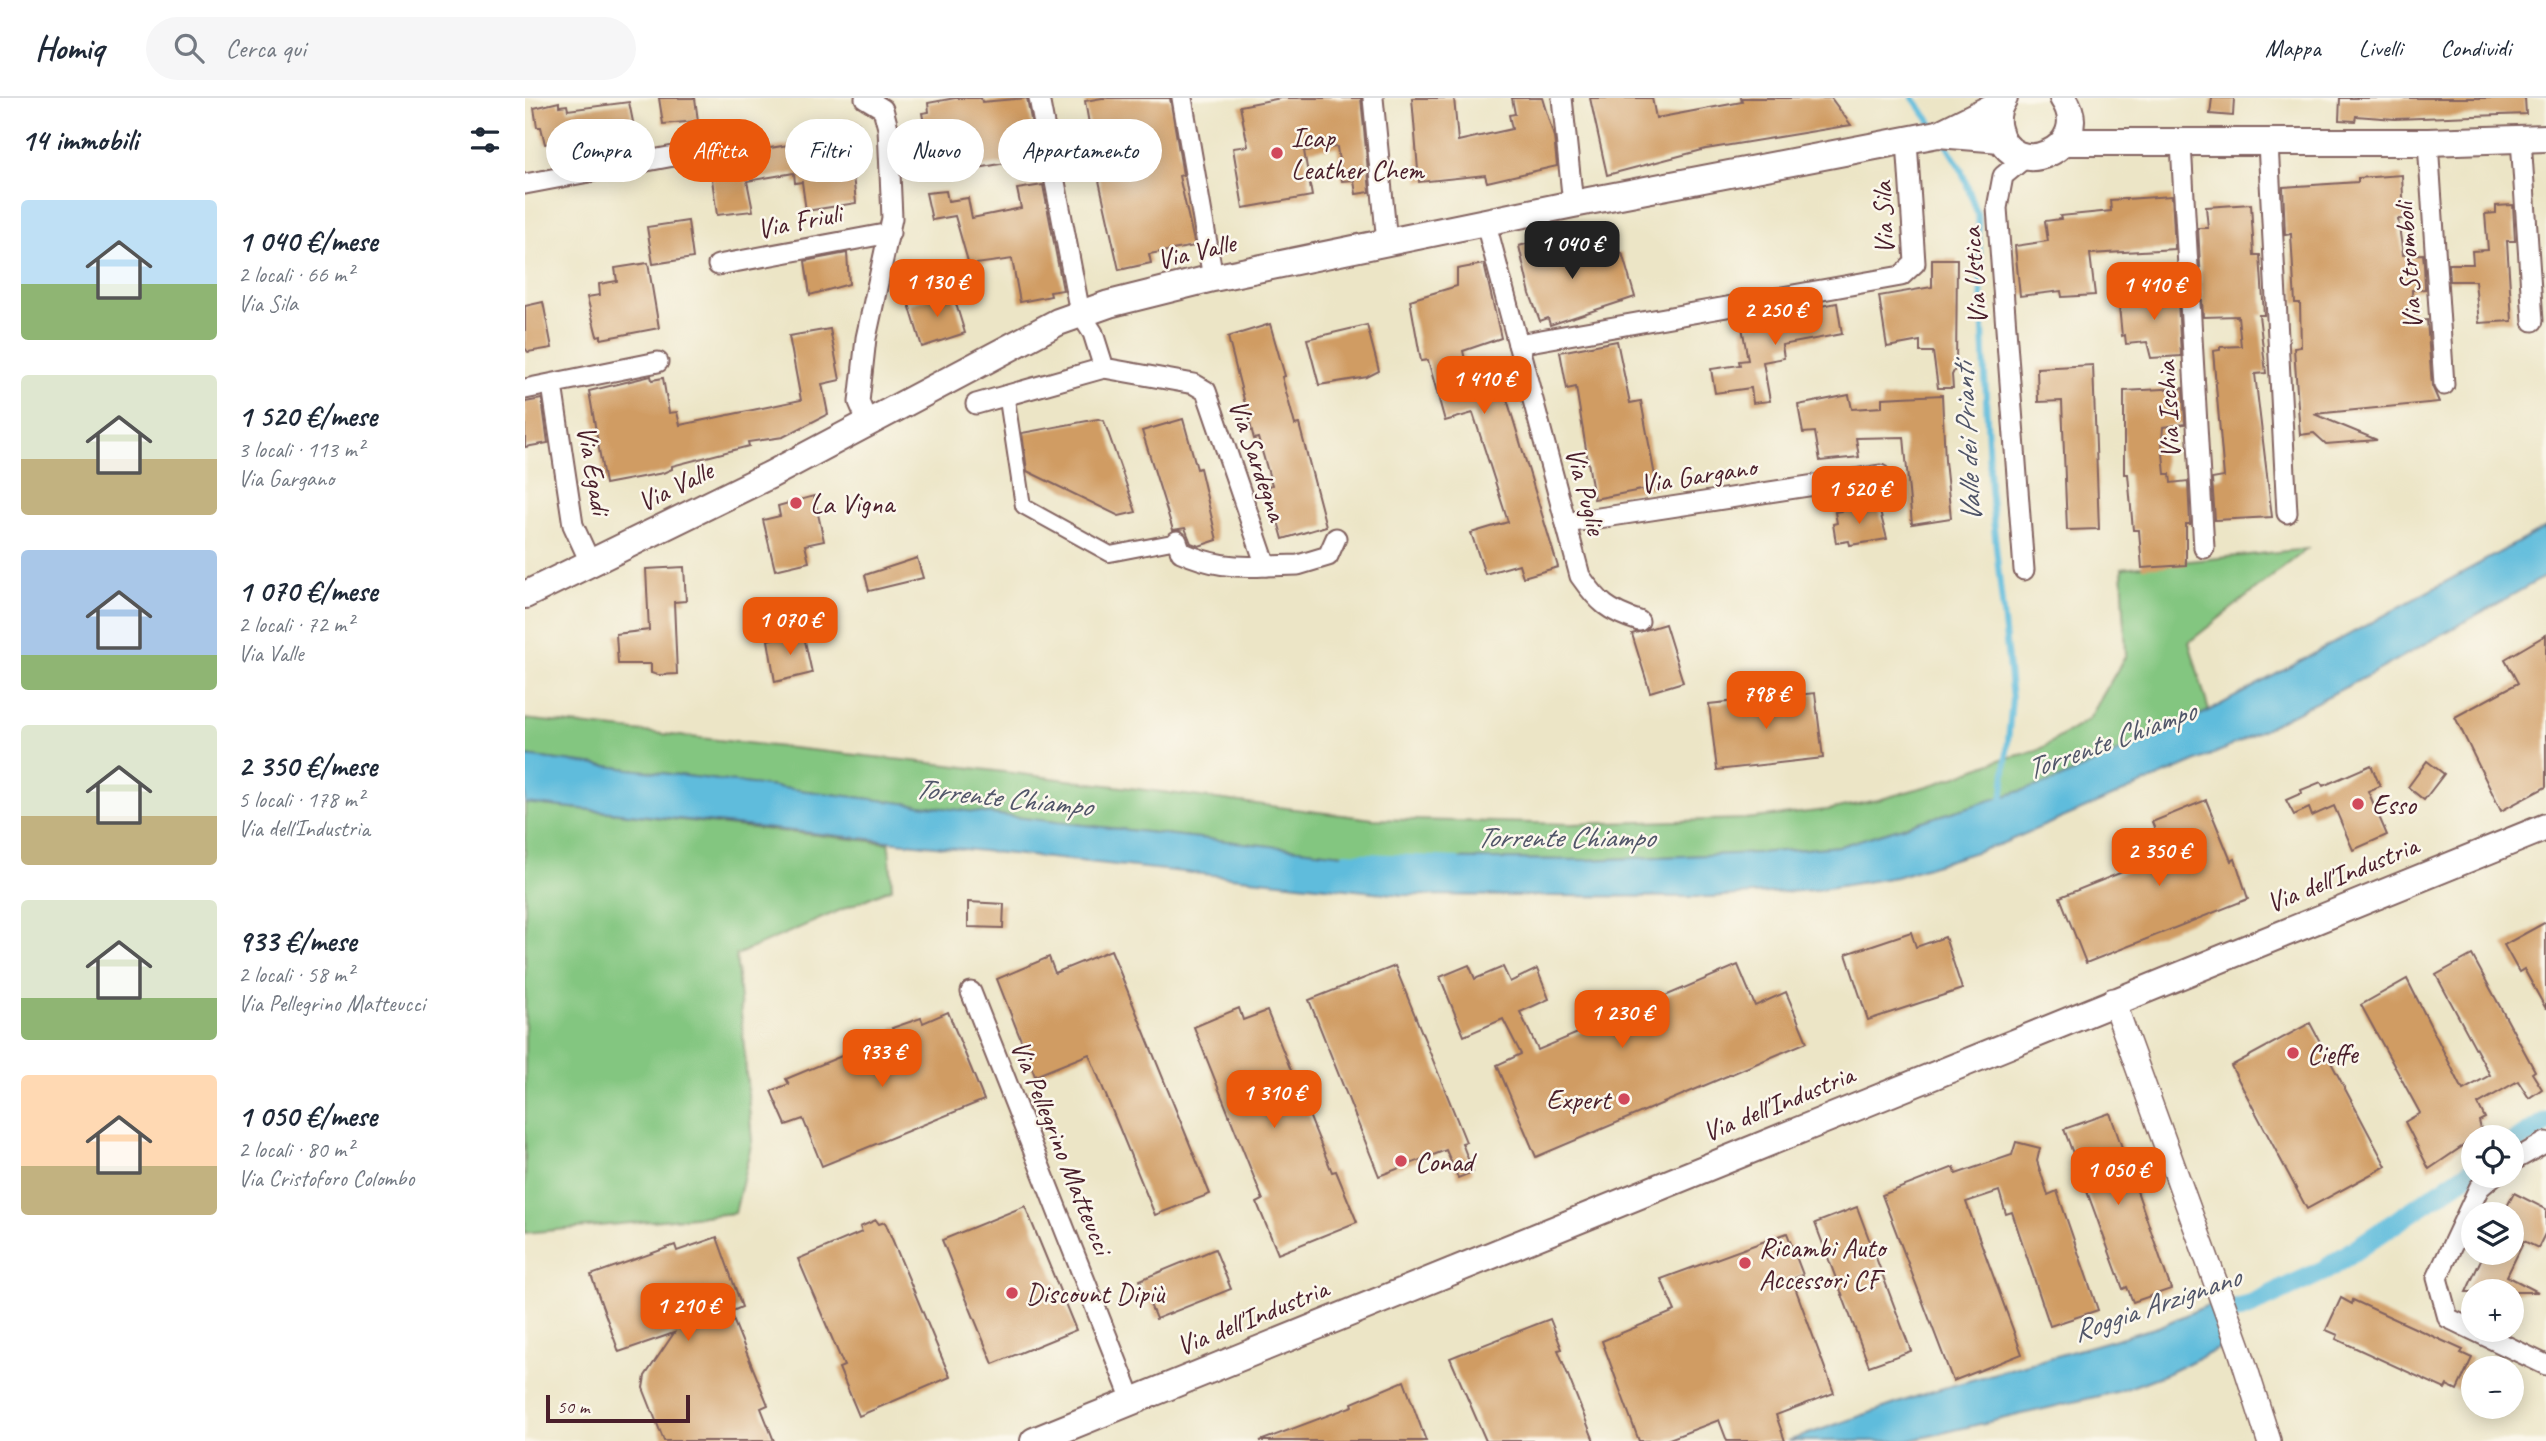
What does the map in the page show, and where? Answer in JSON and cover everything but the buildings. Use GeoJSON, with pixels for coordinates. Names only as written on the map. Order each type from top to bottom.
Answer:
{"type":"FeatureCollection","features":[{"type":"Feature","properties":{"kind":"main road","name":"Via Valle"},"geometry":{"type":"LineString","coordinates":[[525,595],[1080,313],[1213,278],[1573,204],[1938,134],[2003,100]]}},
{"type":"Feature","properties":{"kind":"main road","name":"Via Valle"},"geometry":{"type":"LineString","coordinates":[[1938,134],[2001,139],[1997,115],[2003,100]]}},
{"type":"Feature","properties":{"kind":"main road"},"geometry":{"type":"LineString","coordinates":[[2001,139],[2008,147],[2026,157],[2047,155],[2064,142],[2070,122],[2066,102]]}},
{"type":"Feature","properties":{"kind":"main road"},"geometry":{"type":"LineString","coordinates":[[2066,102],[2124,143]]}},
{"type":"Feature","properties":{"kind":"main road"},"geometry":{"type":"LineString","coordinates":[[2064,142],[2428,142],[2534,138]]}},
{"type":"Feature","properties":{"kind":"main road","name":"Via dell'Industria"},"geometry":{"type":"LineString","coordinates":[[1034,1441],[2113,1000],[2546,827]]}},
{"type":"Feature","properties":{"kind":"street"},"geometry":{"type":"LineString","coordinates":[[865,98],[883,109],[888,128],[892,218],[866,338],[859,402],[868,423]]}},
{"type":"Feature","properties":{"kind":"street"},"geometry":{"type":"LineString","coordinates":[[1039,98],[1080,313],[1093,333],[1104,368]]}},
{"type":"Feature","properties":{"kind":"street"},"geometry":{"type":"LineString","coordinates":[[1182,98],[1213,278]]}},
{"type":"Feature","properties":{"kind":"street"},"geometry":{"type":"LineString","coordinates":[[1373,98],[1387,243]]}},
{"type":"Feature","properties":{"kind":"street"},"geometry":{"type":"LineString","coordinates":[[1562,98],[1573,204]]}},
{"type":"Feature","properties":{"kind":"street"},"geometry":{"type":"LineString","coordinates":[[2533,321],[2534,138]]}},
{"type":"Feature","properties":{"kind":"street","name":"Via Sila"},"geometry":{"type":"LineString","coordinates":[[1518,344],[1901,276],[1915,264],[1907,141]]}},
{"type":"Feature","properties":{"kind":"street","name":"Via Stromboli"},"geometry":{"type":"LineString","coordinates":[[2428,142],[2444,385]]}},
{"type":"Feature","properties":{"kind":"street"},"geometry":{"type":"LineString","coordinates":[[2268,143],[2287,513]]}},
{"type":"Feature","properties":{"kind":"street","name":"Via Ischia"},"geometry":{"type":"LineString","coordinates":[[2181,144],[2204,548]]}},
{"type":"Feature","properties":{"kind":"street"},"geometry":{"type":"LineString","coordinates":[[525,184],[669,157]]}},
{"type":"Feature","properties":{"kind":"street","name":"Via Ustica"},"geometry":{"type":"LineString","coordinates":[[2024,570],[1997,208],[2003,176],[2026,157]]}},
{"type":"Feature","properties":{"kind":"street","name":"Via Puglie"},"geometry":{"type":"LineString","coordinates":[[1486,224],[1580,576],[1597,601],[1616,614],[1640,621]]}},
{"type":"Feature","properties":{"kind":"street","name":"Via Friuli"},"geometry":{"type":"LineString","coordinates":[[718,265],[890,233]]}},
{"type":"Feature","properties":{"kind":"street"},"geometry":{"type":"LineString","coordinates":[[525,389],[658,362]]}},
{"type":"Feature","properties":{"kind":"street","name":"Via Sardegna"},"geometry":{"type":"LineString","coordinates":[[976,404],[1104,368],[1194,384],[1206,391],[1266,566]]}},
{"type":"Feature","properties":{"kind":"street","name":"Via Egadi"},"geometry":{"type":"LineString","coordinates":[[552,385],[573,525],[590,562]]}},
{"type":"Feature","properties":{"kind":"street","name":"Via Sardegna"},"geometry":{"type":"LineString","coordinates":[[1006,394],[1023,506],[1110,554],[1177,541],[1181,552],[1206,564],[1234,568],[1298,565],[1328,556],[1336,538]]}},
{"type":"Feature","properties":{"kind":"street","name":"Via Gargano"},"geometry":{"type":"LineString","coordinates":[[1566,523],[1880,475]]}},
{"type":"Feature","properties":{"kind":"street","name":"Via Pellegrino Matteucci"},"geometry":{"type":"LineString","coordinates":[[971,992],[1132,1401]]}},
{"type":"Feature","properties":{"kind":"street"},"geometry":{"type":"LineString","coordinates":[[2113,1000],[2239,1347],[2269,1441]]}},
{"type":"Feature","properties":{"kind":"street"},"geometry":{"type":"LineString","coordinates":[[2524,1155],[2546,1142]]}},
{"type":"Feature","properties":{"kind":"street"},"geometry":{"type":"LineString","coordinates":[[2479,1188],[2437,1278],[2448,1318],[2546,1365]]}},
{"type":"Feature","properties":{"kind":"green space"},"geometry":{"type":"Polygon","coordinates":[[[2307,549],[2189,642],[2209,711],[2057,780],[1840,846],[1758,853],[1585,860],[1379,858],[1048,821],[525,756],[525,719],[949,765],[1373,819],[1571,824],[1745,819],[1827,810],[1878,800],[1938,783],[2002,759],[2037,751],[2089,719],[2126,655],[2122,568],[2307,549]]]}},
{"type":"Feature","properties":{"kind":"green space"},"geometry":{"type":"Polygon","coordinates":[[[525,803],[889,843],[892,888],[736,955],[752,1141],[735,1213],[525,1233],[525,803]]]}},
{"type":"Feature","properties":{"kind":"water"},"geometry":{"type":"Polygon","coordinates":[[[2546,527],[2546,576],[2377,671],[2225,749],[2001,844],[1896,877],[1815,890],[1709,897],[1403,895],[525,803],[525,756],[1048,821],[1379,858],[1585,860],[1758,853],[1840,846],[2057,780],[2209,711],[2546,527]]]}},
{"type":"Feature","properties":{"kind":"water"},"geometry":{"type":"Polygon","coordinates":[[[2224,1298],[2238,1339],[2166,1374],[2120,1391],[1908,1441],[1788,1441],[1933,1391],[2158,1327],[2224,1298]]]}},
{"type":"Feature","properties":{"kind":"waterway","name":"Valle dei Prianti"},"geometry":{"type":"LineString","coordinates":[[1913,98],[1935,128]]}},
{"type":"Feature","properties":{"kind":"waterway","name":"Valle dei Prianti"},"geometry":{"type":"LineString","coordinates":[[1945,143],[1961,169],[1978,215],[1990,489],[2012,699],[2002,803]]}},
{"type":"Feature","properties":{"kind":"waterway","name":"Torrente Chiampo"},"geometry":{"type":"LineString","coordinates":[[1345,855],[1457,860]]}},
{"type":"Feature","properties":{"kind":"waterway","name":"Roggia Arzignano"},"geometry":{"type":"LineString","coordinates":[[2524,1136],[2546,1122]]}},
{"type":"Feature","properties":{"kind":"waterway","name":"Roggia Arzignano"},"geometry":{"type":"LineString","coordinates":[[2211,1318],[2248,1306],[2325,1270],[2461,1178]]}},
{"type":"Feature","properties":{"kind":"place","name":"Icap Leather Chem"},"geometry":{"type":"Point","coordinates":[1277,153]}},
{"type":"Feature","properties":{"kind":"place","name":"La Vigna"},"geometry":{"type":"Point","coordinates":[796,503]}},
{"type":"Feature","properties":{"kind":"place","name":"Esso"},"geometry":{"type":"Point","coordinates":[2358,804]}},
{"type":"Feature","properties":{"kind":"place","name":"Cieffe"},"geometry":{"type":"Point","coordinates":[2293,1053]}},
{"type":"Feature","properties":{"kind":"place","name":"Expert"},"geometry":{"type":"Point","coordinates":[1624,1099]}},
{"type":"Feature","properties":{"kind":"place","name":"Conad"},"geometry":{"type":"Point","coordinates":[1401,1161]}},
{"type":"Feature","properties":{"kind":"place","name":"Ricambi Auto Accessori CF"},"geometry":{"type":"Point","coordinates":[1745,1263]}},
{"type":"Feature","properties":{"kind":"place","name":"Discount Dipiù"},"geometry":{"type":"Point","coordinates":[1012,1293]}}]}
